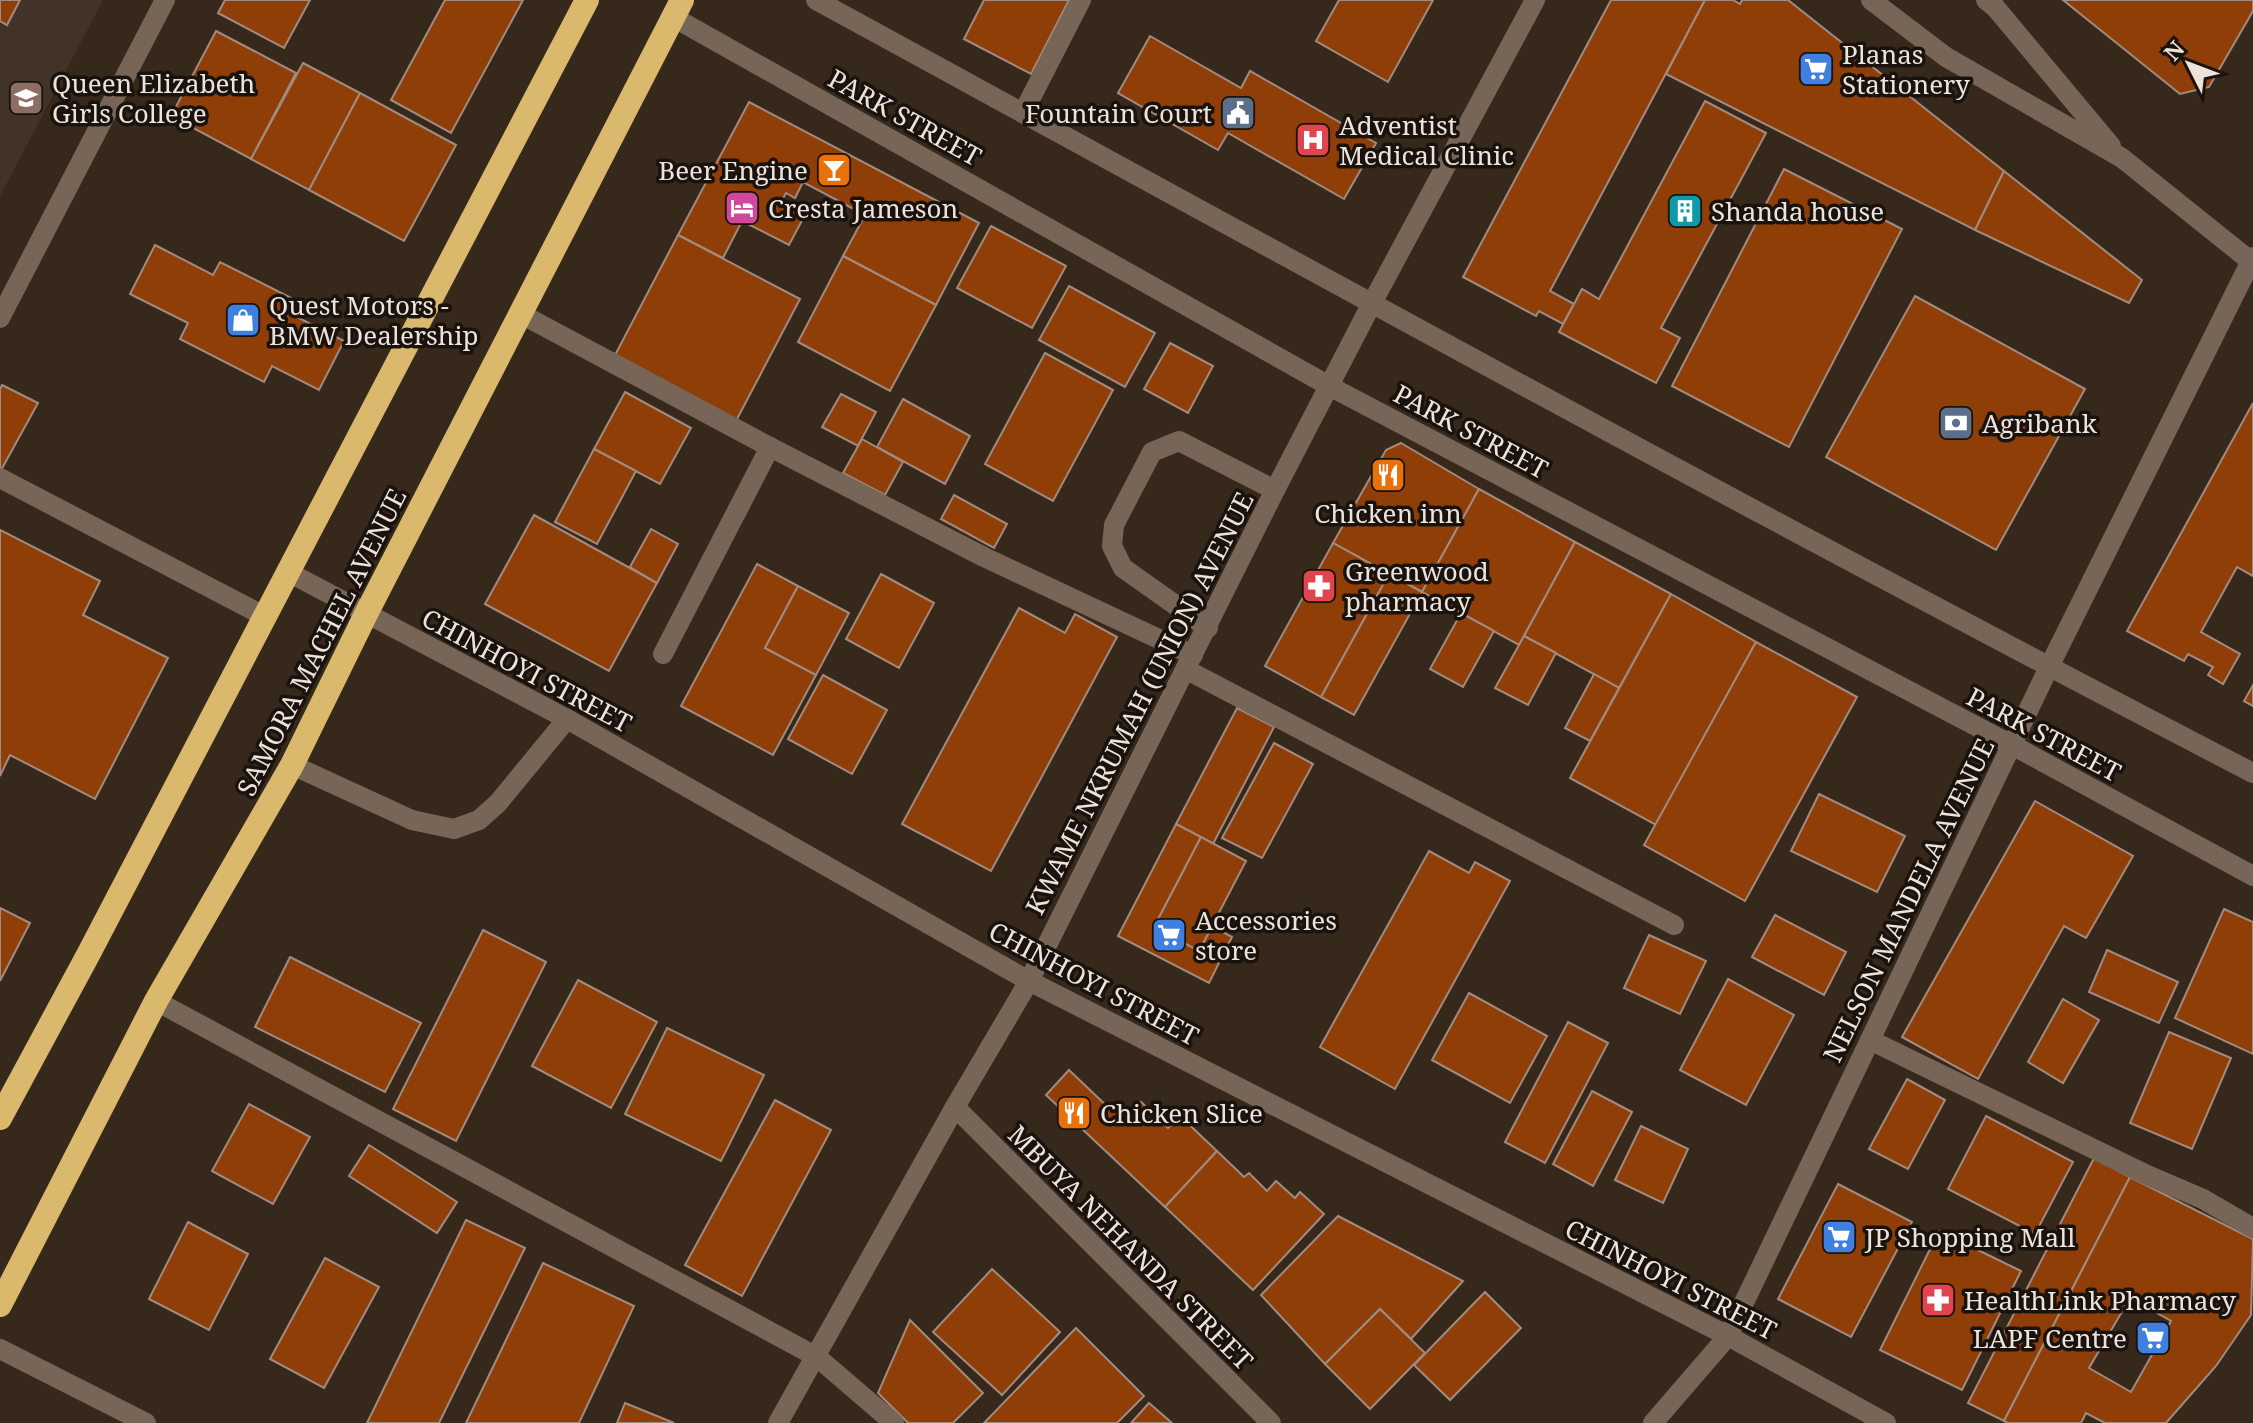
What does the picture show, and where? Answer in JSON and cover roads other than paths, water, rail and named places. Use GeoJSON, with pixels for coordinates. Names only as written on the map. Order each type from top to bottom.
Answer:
{"type":"FeatureCollection","features":[{"type":"Feature","properties":{"kind":"highway"},"geometry":{"type":"LineString","coordinates":[[0,1118],[587,0]]}},
{"type":"Feature","properties":{"kind":"highway","name":"SAMORA MACHEL AVENUE"},"geometry":{"type":"LineString","coordinates":[[0,1305],[156,1001],[292,765],[366,614],[678,8]]}},
{"type":"Feature","properties":{"kind":"street"},"geometry":{"type":"LineString","coordinates":[[0,318],[165,0]]}},
{"type":"Feature","properties":{"kind":"street"},"geometry":{"type":"LineString","coordinates":[[816,0],[1371,305],[2253,773]]}},
{"type":"Feature","properties":{"kind":"street"},"geometry":{"type":"LineString","coordinates":[[1023,113],[1081,0]]}},
{"type":"Feature","properties":{"kind":"street","name":"KWAME NKRUMAH (UNION) AVENUE"},"geometry":{"type":"LineString","coordinates":[[778,1423],[1029,981],[1275,490],[1535,0]]}},
{"type":"Feature","properties":{"kind":"street"},"geometry":{"type":"LineString","coordinates":[[1871,0],[1946,57],[2122,158],[2252,260]]}},
{"type":"Feature","properties":{"kind":"street"},"geometry":{"type":"LineString","coordinates":[[1986,0],[2122,158]]}},
{"type":"Feature","properties":{"kind":"street","name":"PARK STREET"},"geometry":{"type":"LineString","coordinates":[[678,8],[1331,387],[2012,745],[2253,876]]}},
{"type":"Feature","properties":{"kind":"street","name":"NELSON MANDELA AVENUE"},"geometry":{"type":"LineString","coordinates":[[1653,1423],[1728,1336],[2049,667],[2252,260]]}},
{"type":"Feature","properties":{"kind":"street"},"geometry":{"type":"LineString","coordinates":[[521,314],[770,447],[1190,663],[1674,925]]}},
{"type":"Feature","properties":{"kind":"street"},"geometry":{"type":"LineString","coordinates":[[1208,628],[1123,568],[1112,546],[1114,525],[1152,452],[1179,441],[1275,490]]}},
{"type":"Feature","properties":{"kind":"street"},"geometry":{"type":"LineString","coordinates":[[663,654],[770,447]]}},
{"type":"Feature","properties":{"kind":"street"},"geometry":{"type":"LineString","coordinates":[[0,478],[264,616]]}},
{"type":"Feature","properties":{"kind":"street","name":"CHINHOYI STREET"},"geometry":{"type":"LineString","coordinates":[[288,572],[567,719],[1029,981],[1728,1336],[1886,1423]]}},
{"type":"Feature","properties":{"kind":"street"},"geometry":{"type":"LineString","coordinates":[[292,765],[412,820],[454,829],[479,820],[498,803],[567,719]]}},
{"type":"Feature","properties":{"kind":"street"},"geometry":{"type":"LineString","coordinates":[[156,1001],[817,1357],[894,1423]]}},
{"type":"Feature","properties":{"kind":"street"},"geometry":{"type":"LineString","coordinates":[[1870,1040],[2147,1175],[2203,1199],[2253,1228]]}},
{"type":"Feature","properties":{"kind":"street","name":"MBUYA NEHANDA STREET"},"geometry":{"type":"LineString","coordinates":[[955,1107],[1271,1423]]}},
{"type":"Feature","properties":{"kind":"street"},"geometry":{"type":"LineString","coordinates":[[0,1349],[146,1423]]}},
{"type":"Feature","properties":{"kind":"place","name":"Planas Stationery"},"geometry":{"type":"Point","coordinates":[1816,69]}},
{"type":"Feature","properties":{"kind":"place","name":"Queen Elizabeth Girls College"},"geometry":{"type":"Point","coordinates":[26,98]}},
{"type":"Feature","properties":{"kind":"place","name":"Fountain Court"},"geometry":{"type":"Point","coordinates":[1238,113]}},
{"type":"Feature","properties":{"kind":"place","name":"Adventist Medical Clinic"},"geometry":{"type":"Point","coordinates":[1313,140]}},
{"type":"Feature","properties":{"kind":"place","name":"Beer Engine"},"geometry":{"type":"Point","coordinates":[834,170]}},
{"type":"Feature","properties":{"kind":"place","name":"Cresta Jameson"},"geometry":{"type":"Point","coordinates":[742,208]}},
{"type":"Feature","properties":{"kind":"place","name":"Shanda house"},"geometry":{"type":"Point","coordinates":[1685,211]}},
{"type":"Feature","properties":{"kind":"place","name":"Quest Motors - BMW Dealership"},"geometry":{"type":"Point","coordinates":[243,320]}},
{"type":"Feature","properties":{"kind":"place","name":"Agribank"},"geometry":{"type":"Point","coordinates":[1956,423]}},
{"type":"Feature","properties":{"kind":"place","name":"Chicken inn"},"geometry":{"type":"Point","coordinates":[1388,475]}},
{"type":"Feature","properties":{"kind":"place","name":"Greenwood pharmacy"},"geometry":{"type":"Point","coordinates":[1319,586]}},
{"type":"Feature","properties":{"kind":"place","name":"Accessories store"},"geometry":{"type":"Point","coordinates":[1169,935]}},
{"type":"Feature","properties":{"kind":"place","name":"Chicken Slice"},"geometry":{"type":"Point","coordinates":[1074,1113]}},
{"type":"Feature","properties":{"kind":"place","name":"JP Shopping Mall"},"geometry":{"type":"Point","coordinates":[1839,1237]}},
{"type":"Feature","properties":{"kind":"place","name":"HealthLink Pharmacy"},"geometry":{"type":"Point","coordinates":[1938,1300]}},
{"type":"Feature","properties":{"kind":"place","name":"LAPF Centre"},"geometry":{"type":"Point","coordinates":[2153,1338]}}]}
